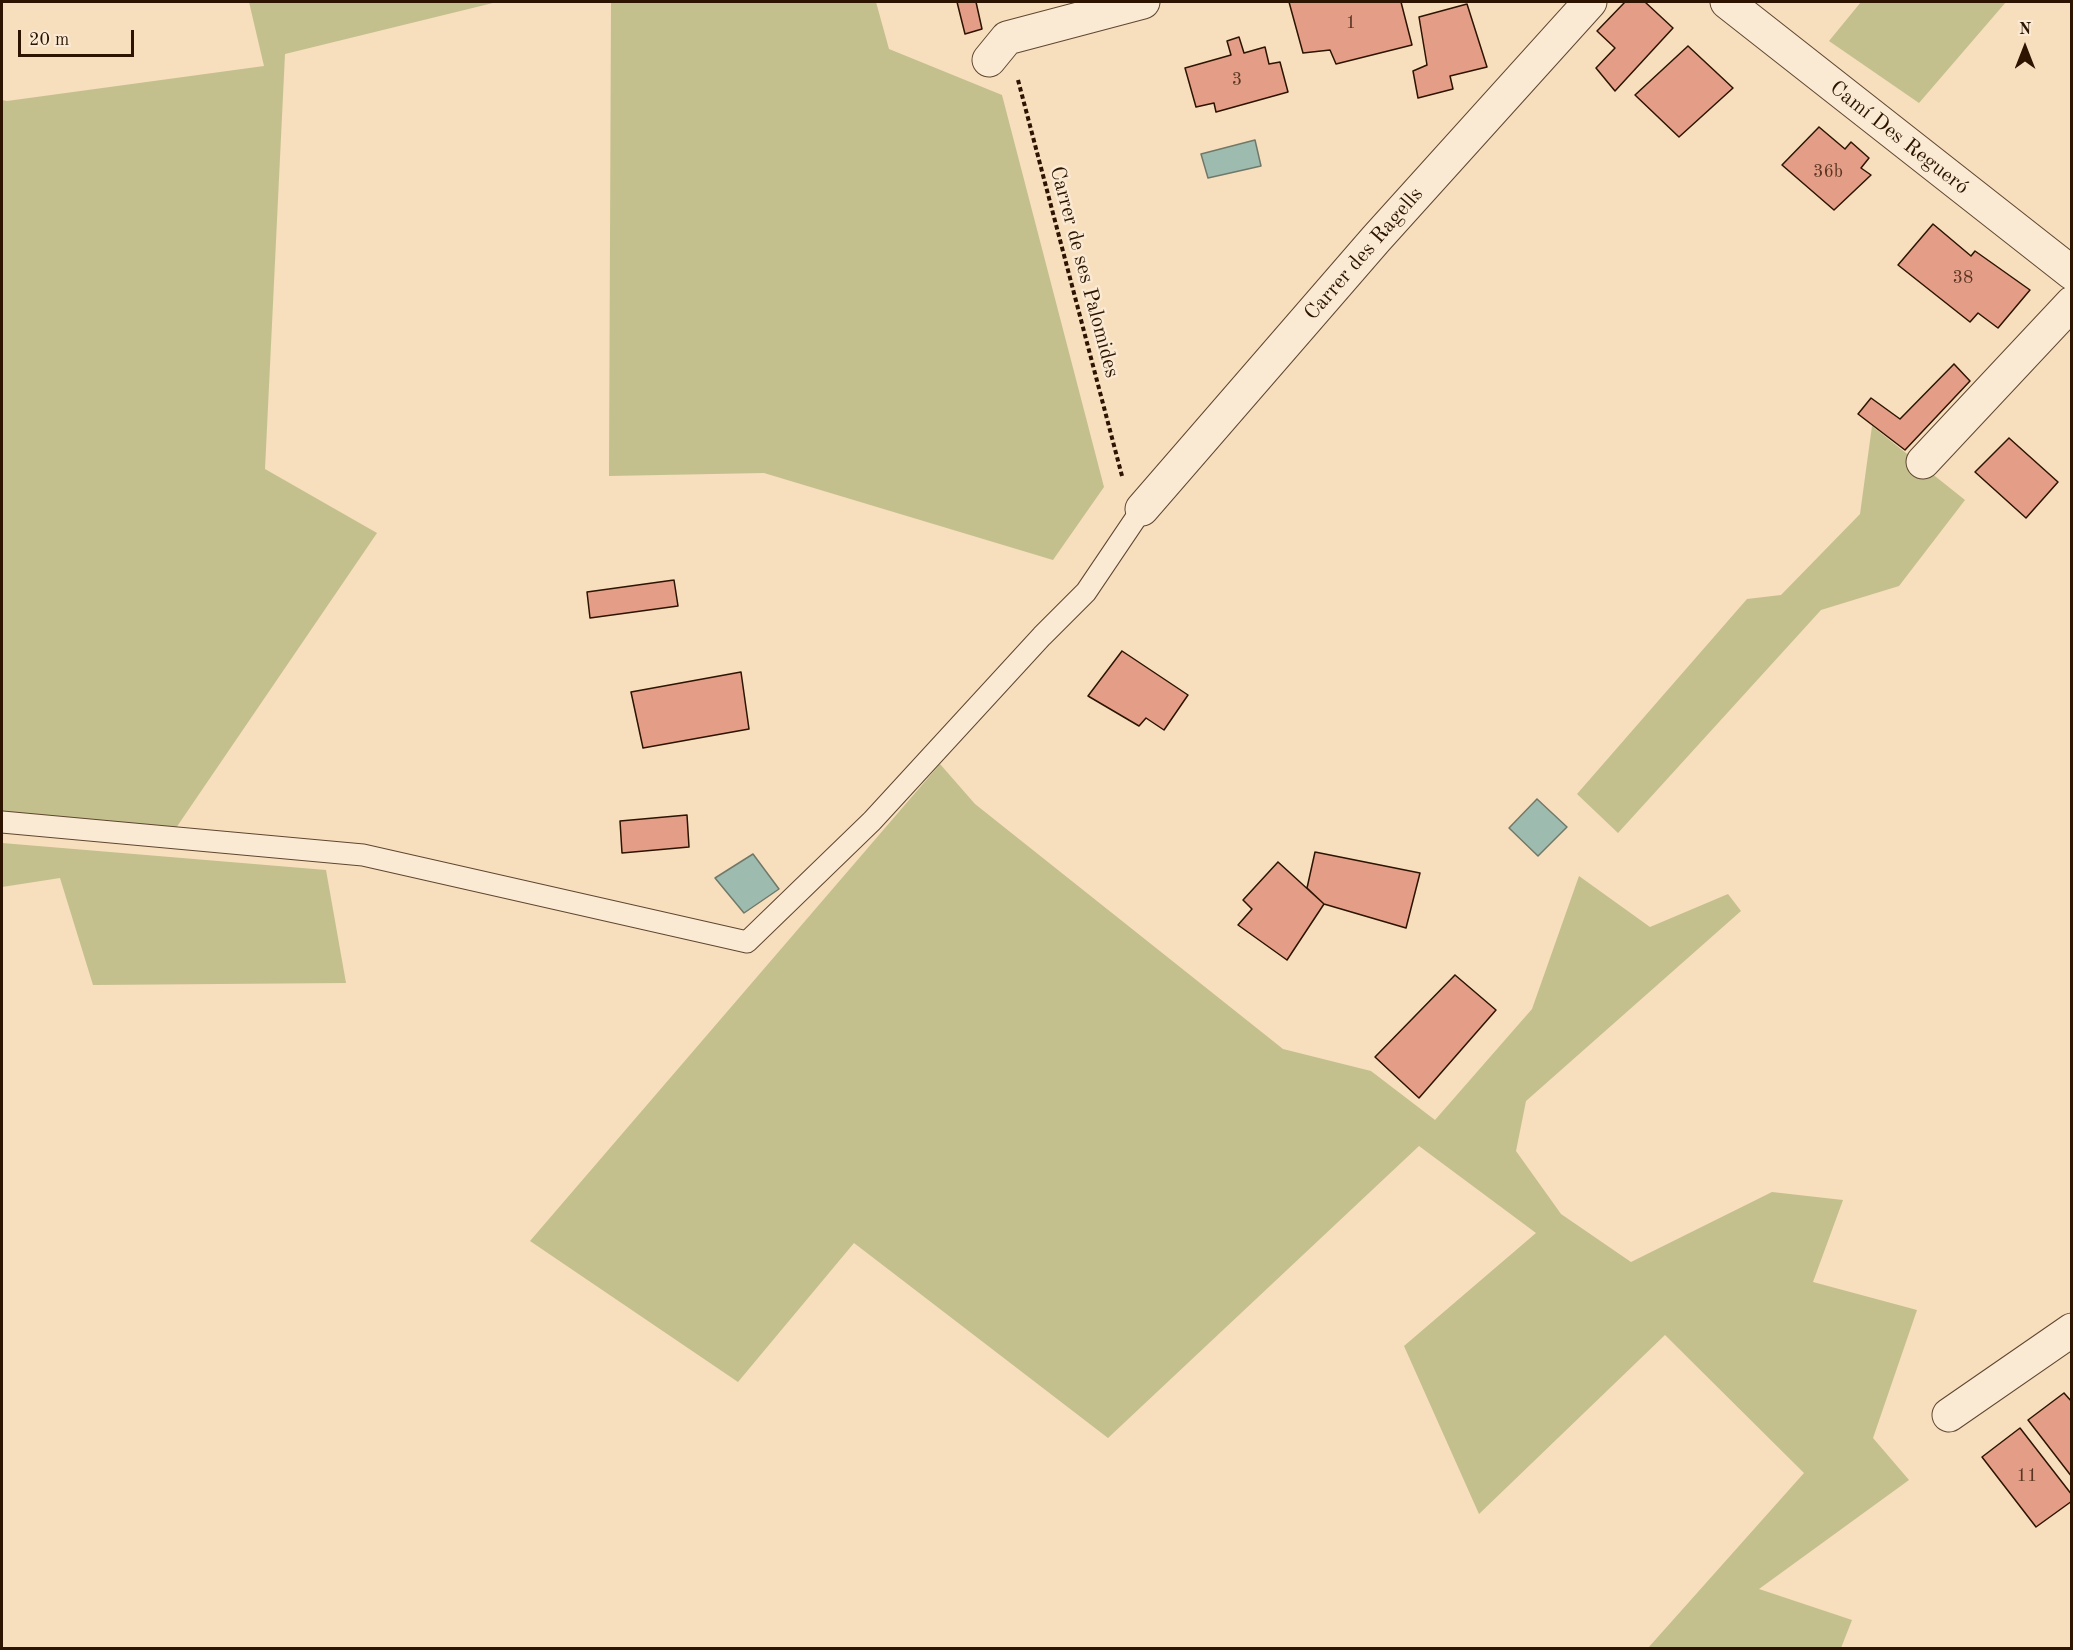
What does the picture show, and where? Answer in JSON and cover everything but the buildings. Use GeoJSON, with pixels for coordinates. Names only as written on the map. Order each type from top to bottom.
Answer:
{"type":"FeatureCollection","features":[{"type":"Feature","properties":{"kind":"street"},"geometry":{"type":"LineString","coordinates":[[998,49],[1143,2]]}},
{"type":"Feature","properties":{"kind":"street","name":"Carrer des Ragells"},"geometry":{"type":"LineString","coordinates":[[1142,509],[1376,238],[1590,2]]}},
{"type":"Feature","properties":{"kind":"street","name":"Camí Des Regueró"},"geometry":{"type":"LineString","coordinates":[[1726,2],[2072,273]]}},
{"type":"Feature","properties":{"kind":"street"},"geometry":{"type":"LineString","coordinates":[[1923,462],[2072,303]]}},
{"type":"Feature","properties":{"kind":"street"},"geometry":{"type":"LineString","coordinates":[[1949,1415],[2072,1330]]}},
{"type":"Feature","properties":{"kind":"lane"},"geometry":{"type":"LineString","coordinates":[[2,822],[363,855],[747,942],[872,821],[1042,636],[1086,592],[1142,509]]}},
{"type":"Feature","properties":{"kind":"path","name":"Carrer de ses Palomides"},"geometry":{"type":"LineString","coordinates":[[998,49],[1125,490],[1142,509]]}},
{"type":"Feature","properties":{"kind":"shaded area"},"geometry":{"type":"Polygon","coordinates":[[[249,2],[497,2],[285,54],[265,469],[377,533],[176,828],[2,813],[2,100],[264,66],[249,2]]]}},
{"type":"Feature","properties":{"kind":"shaded area"},"geometry":{"type":"Polygon","coordinates":[[[611,2],[876,2],[889,49],[1002,95],[1104,487],[1053,560],[764,473],[609,476],[611,2]]]}},
{"type":"Feature","properties":{"kind":"shaded area"},"geometry":{"type":"Polygon","coordinates":[[[1861,2],[2006,2],[1919,103],[1829,41],[1861,2]]]}},
{"type":"Feature","properties":{"kind":"shaded area"},"geometry":{"type":"Polygon","coordinates":[[[1255,140],[1261,166],[1208,178],[1201,154],[1255,140]]]}},
{"type":"Feature","properties":{"kind":"shaded area"},"geometry":{"type":"Polygon","coordinates":[[[1872,426],[1965,500],[1899,586],[1821,610],[1618,833],[1577,794],[1747,599],[1781,595],[1860,514],[1872,426]]]}},
{"type":"Feature","properties":{"kind":"shaded area"},"geometry":{"type":"Polygon","coordinates":[[[940,764],[975,804],[1283,1049],[1371,1071],[1435,1120],[1532,1009],[1579,876],[1650,927],[1728,894],[1741,911],[1526,1101],[1516,1151],[1561,1214],[1631,1262],[1772,1192],[1843,1200],[1813,1282],[1917,1310],[1873,1438],[1909,1480],[1759,1589],[1852,1620],[1841,1648],[1648,1648],[1804,1473],[1665,1335],[1479,1514],[1404,1346],[1536,1233],[1419,1146],[1108,1438],[854,1243],[738,1382],[530,1241],[940,764]]]}},
{"type":"Feature","properties":{"kind":"shaded area"},"geometry":{"type":"Polygon","coordinates":[[[1537,799],[1567,827],[1538,856],[1509,828],[1537,799]]]}},
{"type":"Feature","properties":{"kind":"shaded area"},"geometry":{"type":"Polygon","coordinates":[[[2,843],[326,870],[346,983],[93,985],[60,878],[2,887],[2,843]]]}},
{"type":"Feature","properties":{"kind":"shaded area"},"geometry":{"type":"Polygon","coordinates":[[[753,854],[779,889],[744,913],[715,878],[753,854]]]}}]}
